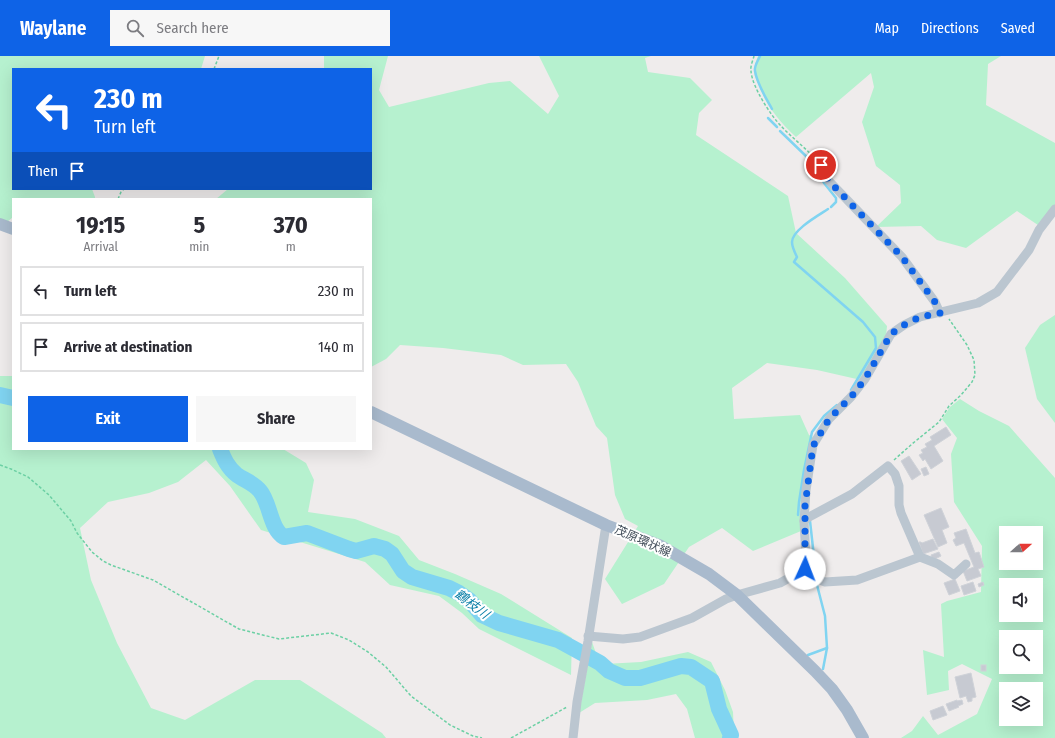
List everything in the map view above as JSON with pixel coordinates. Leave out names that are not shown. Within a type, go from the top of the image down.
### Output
[{"type":"main road","points":[[0,224],[12,229]]},
{"type":"main road","name":"茂原環状線","points":[[372,412],[606,524],[659,545],[709,574],[737,595],[816,671],[832,689],[847,710],[863,738]]},
{"type":"street","points":[[829,181],[902,257],[943,312]]},
{"type":"street","points":[[588,639],[623,639],[640,637],[692,618],[726,599],[780,583],[805,569],[806,558],[804,521],[806,490],[813,446],[829,419],[851,397],[865,379],[891,334],[920,317],[978,303],[997,292],[1029,250],[1039,230],[1055,210]]},
{"type":"street","points":[[804,521],[852,494],[888,466],[895,474],[899,486],[899,505],[901,514],[920,557]]},
{"type":"street","points":[[573,738],[577,702],[606,524]]},
{"type":"street","points":[[801,571],[825,582],[857,580],[920,557],[938,564],[954,575],[966,564]]},
{"type":"path","points":[[214,68],[218,56]]},
{"type":"path","points":[[754,56],[751,70],[757,89],[766,106],[782,128],[809,151],[821,165],[829,181]]},
{"type":"path","points":[[888,466],[939,422],[949,406],[961,396],[972,382],[975,375],[974,360],[967,345],[943,312]]},
{"type":"path","points":[[0,465],[28,477],[49,495],[71,521],[77,533],[92,552],[111,566],[153,580],[239,629],[278,639],[331,633],[349,640],[386,666],[411,696],[450,725],[473,736],[482,738]]},
{"type":"path","points":[[511,738],[577,702]]},
{"type":"green space","points":[[0,56],[205,56],[201,68],[12,68],[12,190],[92,190],[95,198],[12,198],[12,218],[0,228]]},
{"type":"green space","points":[[324,56],[388,56],[379,90],[389,107],[489,83],[510,81],[548,114],[559,96],[539,56],[651,56],[645,58],[648,72],[690,78],[712,100],[699,113],[696,135],[788,196],[796,233],[845,278],[887,326],[886,336],[861,380],[817,370],[767,363],[732,388],[734,419],[800,415],[809,435],[813,437],[800,506],[801,531],[753,551],[722,528],[689,547],[664,584],[622,604],[605,579],[638,526],[625,519],[615,495],[607,438],[596,426],[578,382],[566,364],[523,365],[501,355],[443,348],[400,345],[386,359],[372,366],[372,198],[217,198],[227,190],[372,190],[372,68],[324,68]]},
{"type":"green space","points":[[758,56],[1001,56],[988,64],[986,105],[1055,143],[1055,206],[1038,225],[1017,211],[966,248],[937,240],[921,226],[876,227],[901,203],[900,185],[876,166],[862,122],[874,87],[871,73],[796,137],[774,113],[761,91],[754,73]]},
{"type":"green space","points":[[1055,315],[1055,423],[1037,399],[1025,348],[1040,325]]},
{"type":"green space","points":[[0,376],[12,376],[12,450],[285,450],[306,463],[314,480],[308,512],[355,519],[399,536],[419,560],[501,594],[572,638],[571,675],[479,629],[462,613],[439,596],[390,585],[365,562],[261,530],[230,486],[206,460],[178,482],[149,493],[108,502],[80,528],[91,580],[117,643],[151,708],[185,720],[255,680],[300,680],[382,733],[386,738],[0,738]]},
{"type":"green space","points":[[960,399],[979,411],[1009,426],[1055,478],[1055,738],[901,738],[912,731],[923,716],[938,735],[977,714],[992,679],[962,664],[948,671],[949,690],[927,695],[923,650],[944,657],[941,604],[981,592],[982,546],[954,502],[951,454],[957,438],[942,419],[950,407]]},
{"type":"green space","points":[[592,642],[598,659],[604,664],[641,662],[688,652],[711,662],[725,690],[733,712],[734,733],[736,738],[695,738],[687,709],[676,694],[647,700],[595,703],[579,713]]},
{"type":"building","points":[[946,427],[951,435],[934,446],[943,461],[931,469],[925,459],[923,461],[919,455],[923,453],[921,450],[927,447],[925,444],[932,440],[930,437]]},
{"type":"building","points":[[909,456],[921,474],[912,480],[901,461]]},
{"type":"building","points":[[926,467],[929,474],[924,476],[921,469]]},
{"type":"building","points":[[941,508],[949,527],[942,530],[947,543],[938,547],[924,515]]},
{"type":"building","points":[[966,529],[975,553],[979,552],[984,567],[978,569],[981,576],[967,581],[963,571],[974,567],[964,543],[956,546],[953,540],[956,538],[954,533]]},
{"type":"building","points":[[933,539],[938,549],[923,554],[919,542],[922,543]]},
{"type":"building","points":[[939,552],[941,556],[933,560],[931,555]]},
{"type":"building","points":[[955,579],[960,591],[949,595],[944,583]]},
{"type":"building","points":[[973,582],[976,591],[964,595],[961,586]]},
{"type":"building","points":[[983,582],[984,585],[979,587],[978,584]]},
{"type":"building","points":[[981,665],[986,665],[986,671],[981,671]]},
{"type":"building","points":[[971,673],[976,697],[972,698],[972,701],[968,702],[966,696],[960,698],[955,677]]},
{"type":"building","points":[[957,700],[962,700],[963,704],[949,711],[946,704]]},
{"type":"building","points":[[943,706],[947,715],[933,720],[930,711]]},
{"type":"waterway","points":[[760,56],[755,67],[756,76],[772,109]]},
{"type":"waterway","points":[[768,118],[777,127]]},
{"type":"waterway","points":[[780,131],[808,158]]},
{"type":"waterway","points":[[813,163],[824,183],[836,198],[836,202],[831,207]]},
{"type":"waterway","points":[[828,209],[807,223],[793,237],[792,246],[797,257],[794,262],[863,322],[875,337],[876,348],[851,390]]},
{"type":"waterway","name":"鶴枝川","points":[[0,395],[12,398]]},
{"type":"waterway","points":[[798,515],[804,470],[812,432],[824,416],[837,405]]},
{"type":"waterway","name":"鶴枝川","points":[[220,450],[231,469],[260,491],[276,528],[284,537],[307,533],[356,551],[374,546],[385,549],[392,554],[403,571],[412,577],[449,588],[459,593],[469,600],[482,615],[499,623],[558,640],[600,663],[609,671],[625,678],[640,678],[681,666],[691,667],[712,681],[719,709],[731,735],[730,738]]},
{"type":"waterway","points":[[810,521],[816,575]]},
{"type":"waterway","points":[[817,585],[825,616],[827,648],[823,669]]},
{"type":"waterway","points":[[808,655],[827,648]]},
{"type":"route","points":[[805,569],[806,558],[804,521],[806,490],[813,446],[829,419],[851,397],[865,379],[891,334],[920,317],[940,313],[935,302],[902,257],[829,181],[821,165]]}]
